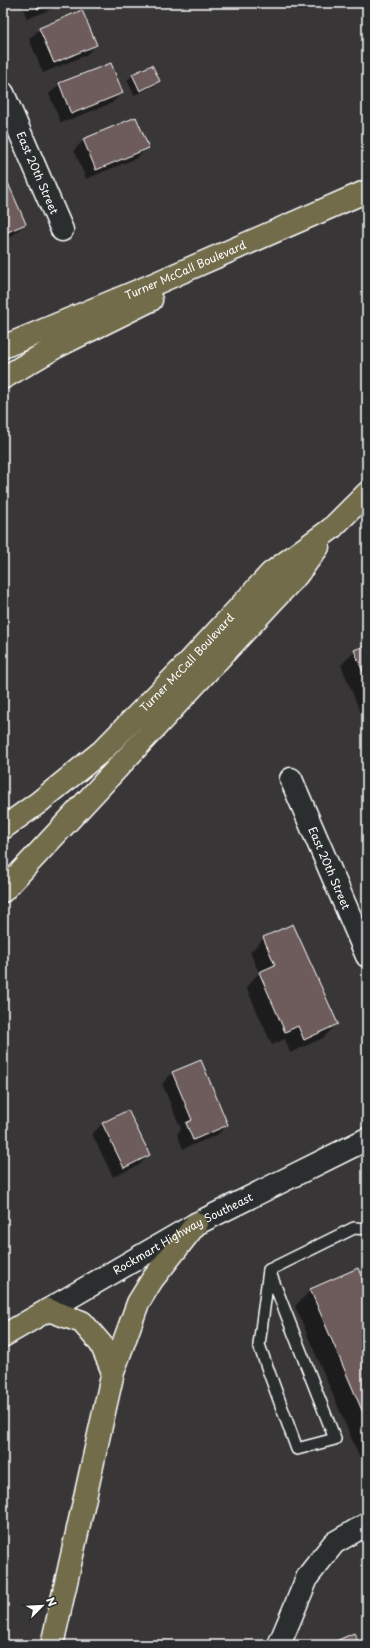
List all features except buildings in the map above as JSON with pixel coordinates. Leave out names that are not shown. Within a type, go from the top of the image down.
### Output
[{"type":"main road","name":"Turner McCall Boulevard","points":[[3,347],[266,236],[367,191]]},
{"type":"main road","points":[[3,378],[56,347],[146,302],[266,236]]},
{"type":"main road","name":"Turner McCall Boulevard","points":[[3,828],[38,803],[102,751],[188,663],[271,573],[331,529],[367,493]]},
{"type":"main road","points":[[3,891],[297,575],[331,529]]},
{"type":"main road","points":[[52,1645],[113,1372],[138,1303],[152,1280],[196,1224]]},
{"type":"main road","points":[[48,1310],[82,1322],[101,1344],[113,1372]]},
{"type":"main road","name":"Rockmart Highway Southeast","points":[[3,1336],[48,1310]]},
{"type":"street","name":"East 20th Street","points":[[4,100],[62,230]]},
{"type":"street","name":"East 20th Street","points":[[291,779],[367,956]]},
{"type":"street","name":"Rockmart Highway Southeast","points":[[48,1310],[196,1224],[367,1139]]},
{"type":"street","points":[[279,1645],[308,1576],[334,1543],[367,1524]]},
{"type":"lane","points":[[269,1270],[354,1228],[367,1229]]},
{"type":"lane","points":[[269,1270],[281,1299],[335,1439],[297,1449],[259,1345],[269,1270]]}]
